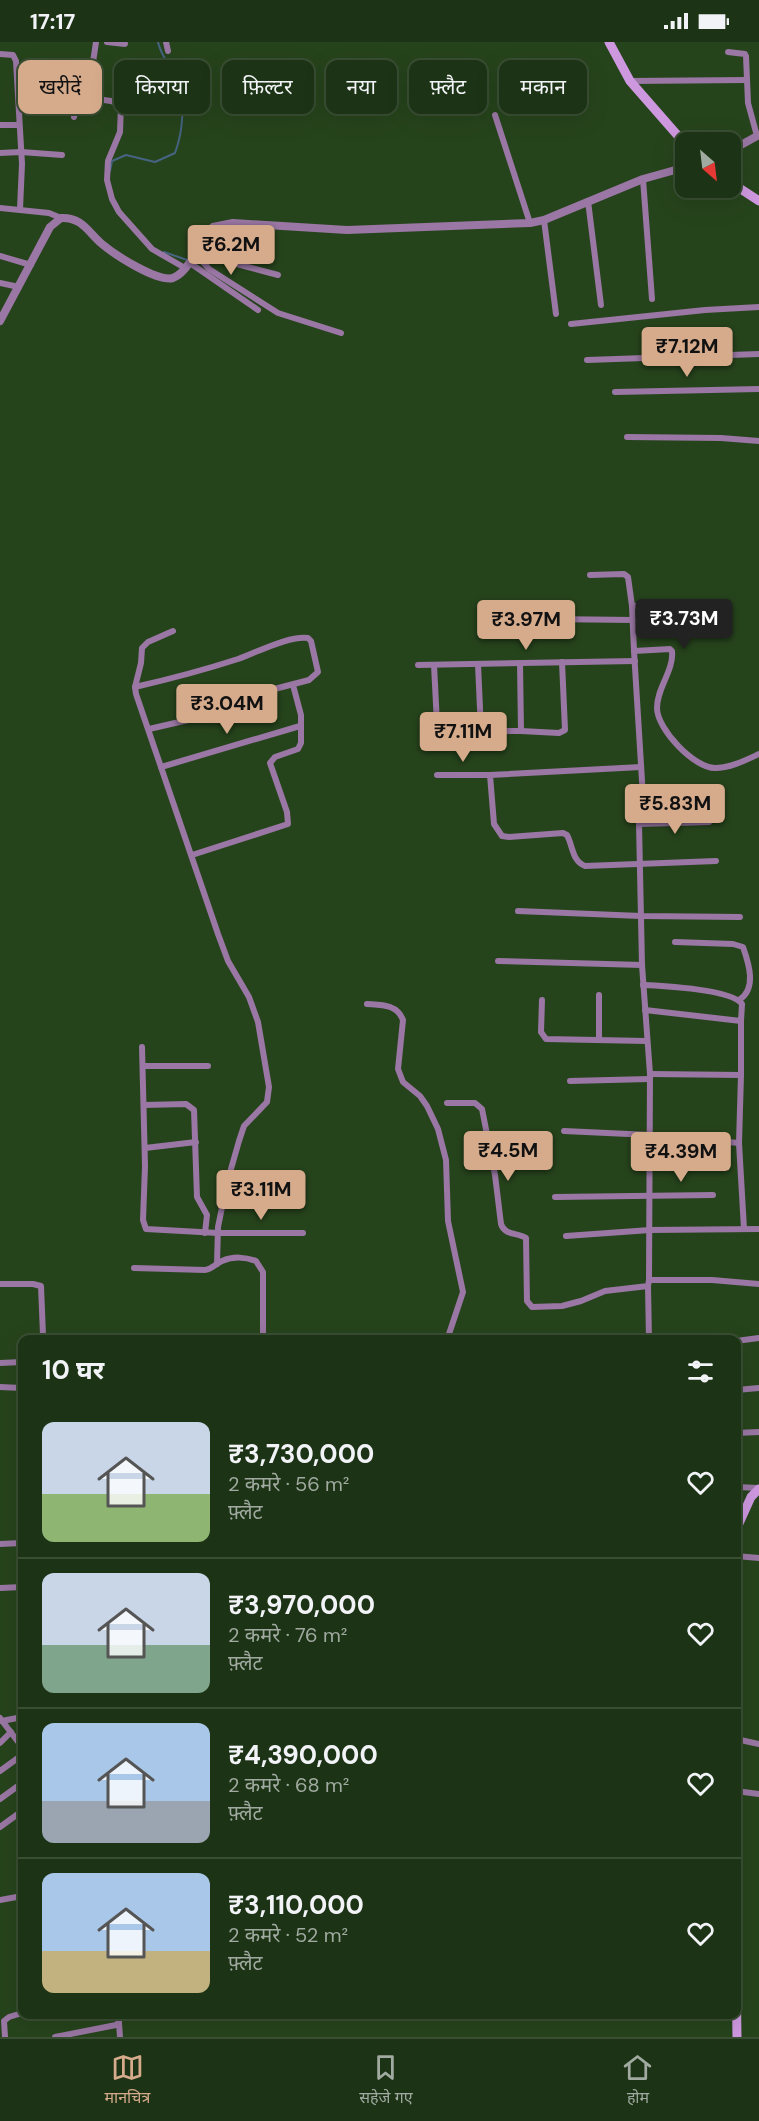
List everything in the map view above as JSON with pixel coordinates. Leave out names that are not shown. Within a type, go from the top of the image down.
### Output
[{"type":"main road","points":[[609,42],[630,81],[675,132]]},
{"type":"main road","points":[[741,189],[759,201]]},
{"type":"main road","points":[[741,1519],[751,1497],[759,1488]]},
{"type":"main road","points":[[737,2019],[737,2037]]},
{"type":"street","points":[[93,60],[96,42]]},
{"type":"street","points":[[107,42],[125,45]]},
{"type":"street","points":[[166,42],[168,51]]},
{"type":"street","points":[[728,52],[746,55],[748,102],[758,136],[741,145]]},
{"type":"street","points":[[0,54],[13,56],[16,59],[21,152],[21,209]]},
{"type":"street","points":[[630,81],[747,80]]},
{"type":"street","points":[[102,100],[121,105],[120,132],[108,160],[107,180],[112,199],[118,212],[152,249],[192,260],[278,275]]},
{"type":"street","points":[[495,115],[530,223]]},
{"type":"street","points":[[0,125],[19,125]]},
{"type":"street","points":[[0,153],[62,155]]},
{"type":"street","points":[[0,208],[49,213],[61,218],[73,219],[82,223],[106,247],[123,259],[156,276],[174,278],[192,260],[205,236],[213,227],[233,223],[347,230],[530,223],[543,220],[644,179],[675,170]]},
{"type":"street","points":[[644,179],[652,298]]},
{"type":"street","points":[[588,201],[601,305]]},
{"type":"street","points":[[1,318],[51,227],[61,218]]},
{"type":"street","points":[[543,220],[556,314]]},
{"type":"street","points":[[0,256],[31,265]]},
{"type":"street","points":[[192,260],[258,310]]},
{"type":"street","points":[[192,260],[202,261],[209,269],[284,315],[341,333]]},
{"type":"street","points":[[0,283],[19,287]]},
{"type":"street","points":[[571,324],[705,310],[759,307]]},
{"type":"street","points":[[587,360],[759,354]]},
{"type":"street","points":[[615,392],[759,389]]},
{"type":"street","points":[[627,437],[759,441]]},
{"type":"street","points":[[590,575],[624,574],[628,577],[632,606],[642,797],[639,824],[642,965],[650,1076],[649,1335]]},
{"type":"street","points":[[632,606],[674,605]]},
{"type":"street","points":[[548,620],[633,620]]},
{"type":"street","points":[[173,631],[148,642],[142,648],[135,687],[228,961],[249,998],[255,1014],[264,1049],[269,1087],[267,1101],[244,1126],[239,1141],[227,1183],[218,1233],[217,1264]]},
{"type":"street","points":[[135,687],[230,662],[287,640],[308,638],[311,641],[318,672],[309,680],[240,700],[221,703],[196,718],[149,729]]},
{"type":"street","points":[[634,651],[670,649],[672,651],[672,663],[660,692],[657,710],[668,734],[679,748],[698,762],[715,768],[734,764],[759,754]]},
{"type":"street","points":[[418,665],[635,661]]},
{"type":"street","points":[[434,664],[437,724],[441,732],[446,734],[481,731],[559,733],[565,730],[562,662]]},
{"type":"street","points":[[520,663],[521,731]]},
{"type":"street","points":[[478,664],[481,731]]},
{"type":"street","points":[[192,855],[288,824],[287,812],[270,763],[275,757],[300,748],[301,716],[293,685]]},
{"type":"street","points":[[161,767],[300,726]]},
{"type":"street","points":[[437,776],[641,767]]},
{"type":"street","points":[[490,775],[494,824],[502,836],[563,833],[569,838],[575,858],[585,866],[716,861]]},
{"type":"street","points":[[639,824],[709,822]]},
{"type":"street","points":[[518,911],[740,917]]},
{"type":"street","points":[[675,942],[734,944],[743,947],[750,974],[750,987],[746,996],[739,1000]]},
{"type":"street","points":[[498,962],[642,965]]},
{"type":"street","points":[[643,985],[698,989],[739,1000],[742,1004],[739,1143],[744,1229]]},
{"type":"street","points":[[599,1040],[600,995]]},
{"type":"street","points":[[542,1000],[541,1032],[544,1038],[646,1041]]},
{"type":"street","points":[[367,1004],[391,1007],[400,1013],[403,1020],[398,1069],[400,1076],[427,1106],[438,1129],[446,1160],[448,1221],[463,1292],[449,1335]]},
{"type":"street","points":[[645,1010],[741,1021]]},
{"type":"street","points":[[142,1047],[145,1148],[143,1221],[146,1228],[206,1233],[303,1233]]},
{"type":"street","points":[[143,1066],[208,1066]]},
{"type":"street","points":[[570,1081],[650,1076],[741,1075]]},
{"type":"street","points":[[447,1103],[475,1103],[482,1109],[495,1175],[501,1224],[506,1232],[526,1238],[527,1301],[529,1305],[537,1308],[562,1306],[605,1291],[648,1283],[712,1280],[759,1284]]},
{"type":"street","points":[[144,1105],[186,1104],[192,1107],[196,1124],[197,1197],[207,1215],[206,1233]]},
{"type":"street","points":[[564,1131],[650,1135],[739,1143]]},
{"type":"street","points":[[145,1148],[196,1143]]},
{"type":"street","points":[[555,1197],[713,1195]]},
{"type":"street","points":[[566,1236],[650,1230],[759,1228]]},
{"type":"street","points":[[134,1268],[205,1270],[237,1257],[256,1261],[262,1268],[263,1335]]},
{"type":"street","points":[[0,1284],[41,1286],[43,1335]]},
{"type":"street","points":[[741,1340],[759,1338]]},
{"type":"street","points":[[0,1363],[18,1362]]},
{"type":"street","points":[[0,1387],[18,1388]]},
{"type":"street","points":[[741,1390],[759,1388]]},
{"type":"street","points":[[741,1433],[759,1432]]},
{"type":"street","points":[[741,1487],[759,1488]]},
{"type":"street","points":[[0,1544],[18,1543]]},
{"type":"street","points":[[741,1556],[759,1558]]},
{"type":"street","points":[[0,1588],[18,1587]]},
{"type":"street","points":[[1,1719],[18,1717]]},
{"type":"street","points":[[1,1719],[18,1742]]},
{"type":"street","points":[[0,1743],[11,1732]]},
{"type":"street","points":[[741,1740],[759,1744]]},
{"type":"street","points":[[0,1771],[18,1758]]},
{"type":"street","points":[[0,1799],[18,1787]]},
{"type":"street","points":[[741,1792],[759,1794]]},
{"type":"street","points":[[0,1827],[18,1814]]},
{"type":"street","points":[[0,1900],[18,1897]]},
{"type":"street","points":[[5,2037],[4,2021],[18,2014]]},
{"type":"street","points":[[118,2019],[120,2037]]},
{"type":"street","points":[[55,2037],[118,2023]]},
{"type":"waterway","points":[[110,171],[112,161],[126,155],[155,162],[175,153],[181,126],[181,98],[176,80],[158,42]]},
{"type":"waterway","points":[[164,252],[190,261]]}]
